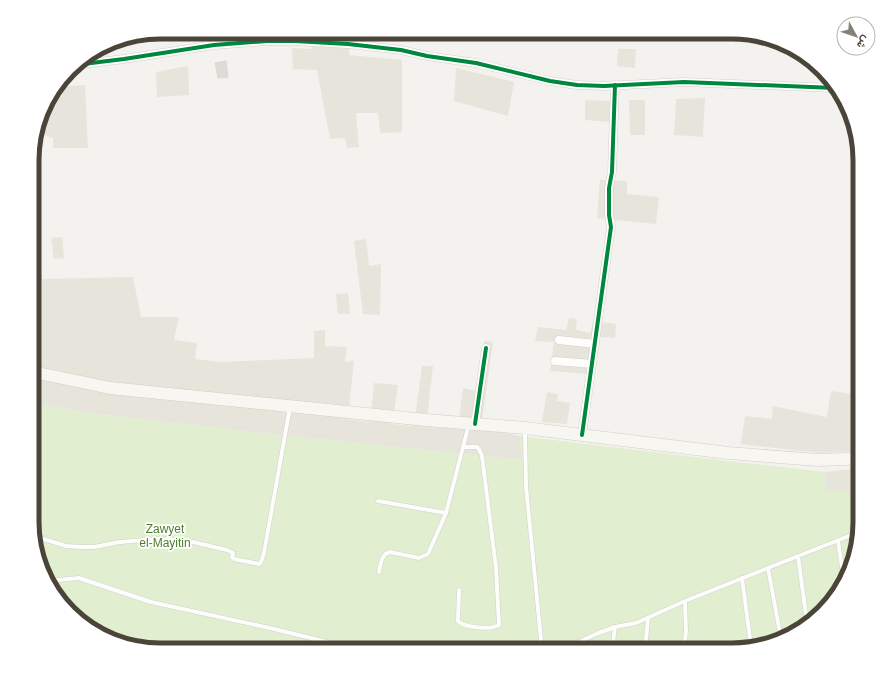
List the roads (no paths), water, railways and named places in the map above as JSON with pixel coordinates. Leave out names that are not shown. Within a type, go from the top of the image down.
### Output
[{"type":"main road","points":[[39,373],[110,388],[290,407],[525,428],[728,453],[818,460],[853,458]]},
{"type":"street","points":[[87,64],[214,45],[267,41],[321,42],[374,46],[476,63],[563,84],[615,86],[684,82],[829,88]]},
{"type":"street","points":[[582,435],[611,227],[609,215],[609,188],[612,172],[615,86]]},
{"type":"street","points":[[559,340],[595,344]]},
{"type":"street","points":[[472,424],[486,348]]},
{"type":"street","points":[[555,361],[592,364]]},
{"type":"lane","points":[[40,538],[66,546],[81,547],[94,547],[120,542],[156,539],[184,540],[228,550],[232,553],[232,557],[234,559],[259,564],[264,553],[290,407]]},
{"type":"lane","points":[[379,572],[383,556],[386,553],[390,552],[419,558],[428,554],[446,513],[463,447],[472,424]]},
{"type":"lane","points":[[525,428],[526,486],[541,643]]},
{"type":"lane","points":[[459,590],[458,621],[460,623],[492,628],[500,625],[496,568],[482,456],[477,447],[463,447]]},
{"type":"lane","points":[[378,501],[446,513]]},
{"type":"lane","points":[[579,642],[615,627],[636,623],[685,601],[852,535]]},
{"type":"lane","points":[[838,541],[843,572]]},
{"type":"lane","points":[[798,556],[807,617]]},
{"type":"lane","points":[[768,568],[780,633]]},
{"type":"lane","points":[[54,580],[79,578],[129,596],[151,602],[268,627],[331,643]]},
{"type":"lane","points":[[742,578],[750,642]]},
{"type":"lane","points":[[685,601],[685,643]]},
{"type":"lane","points":[[646,643],[648,618]]},
{"type":"lane","points":[[613,643],[615,627]]},
{"type":"park label","name":"Zawyet el-Mayitin","points":[[165,536]]}]
